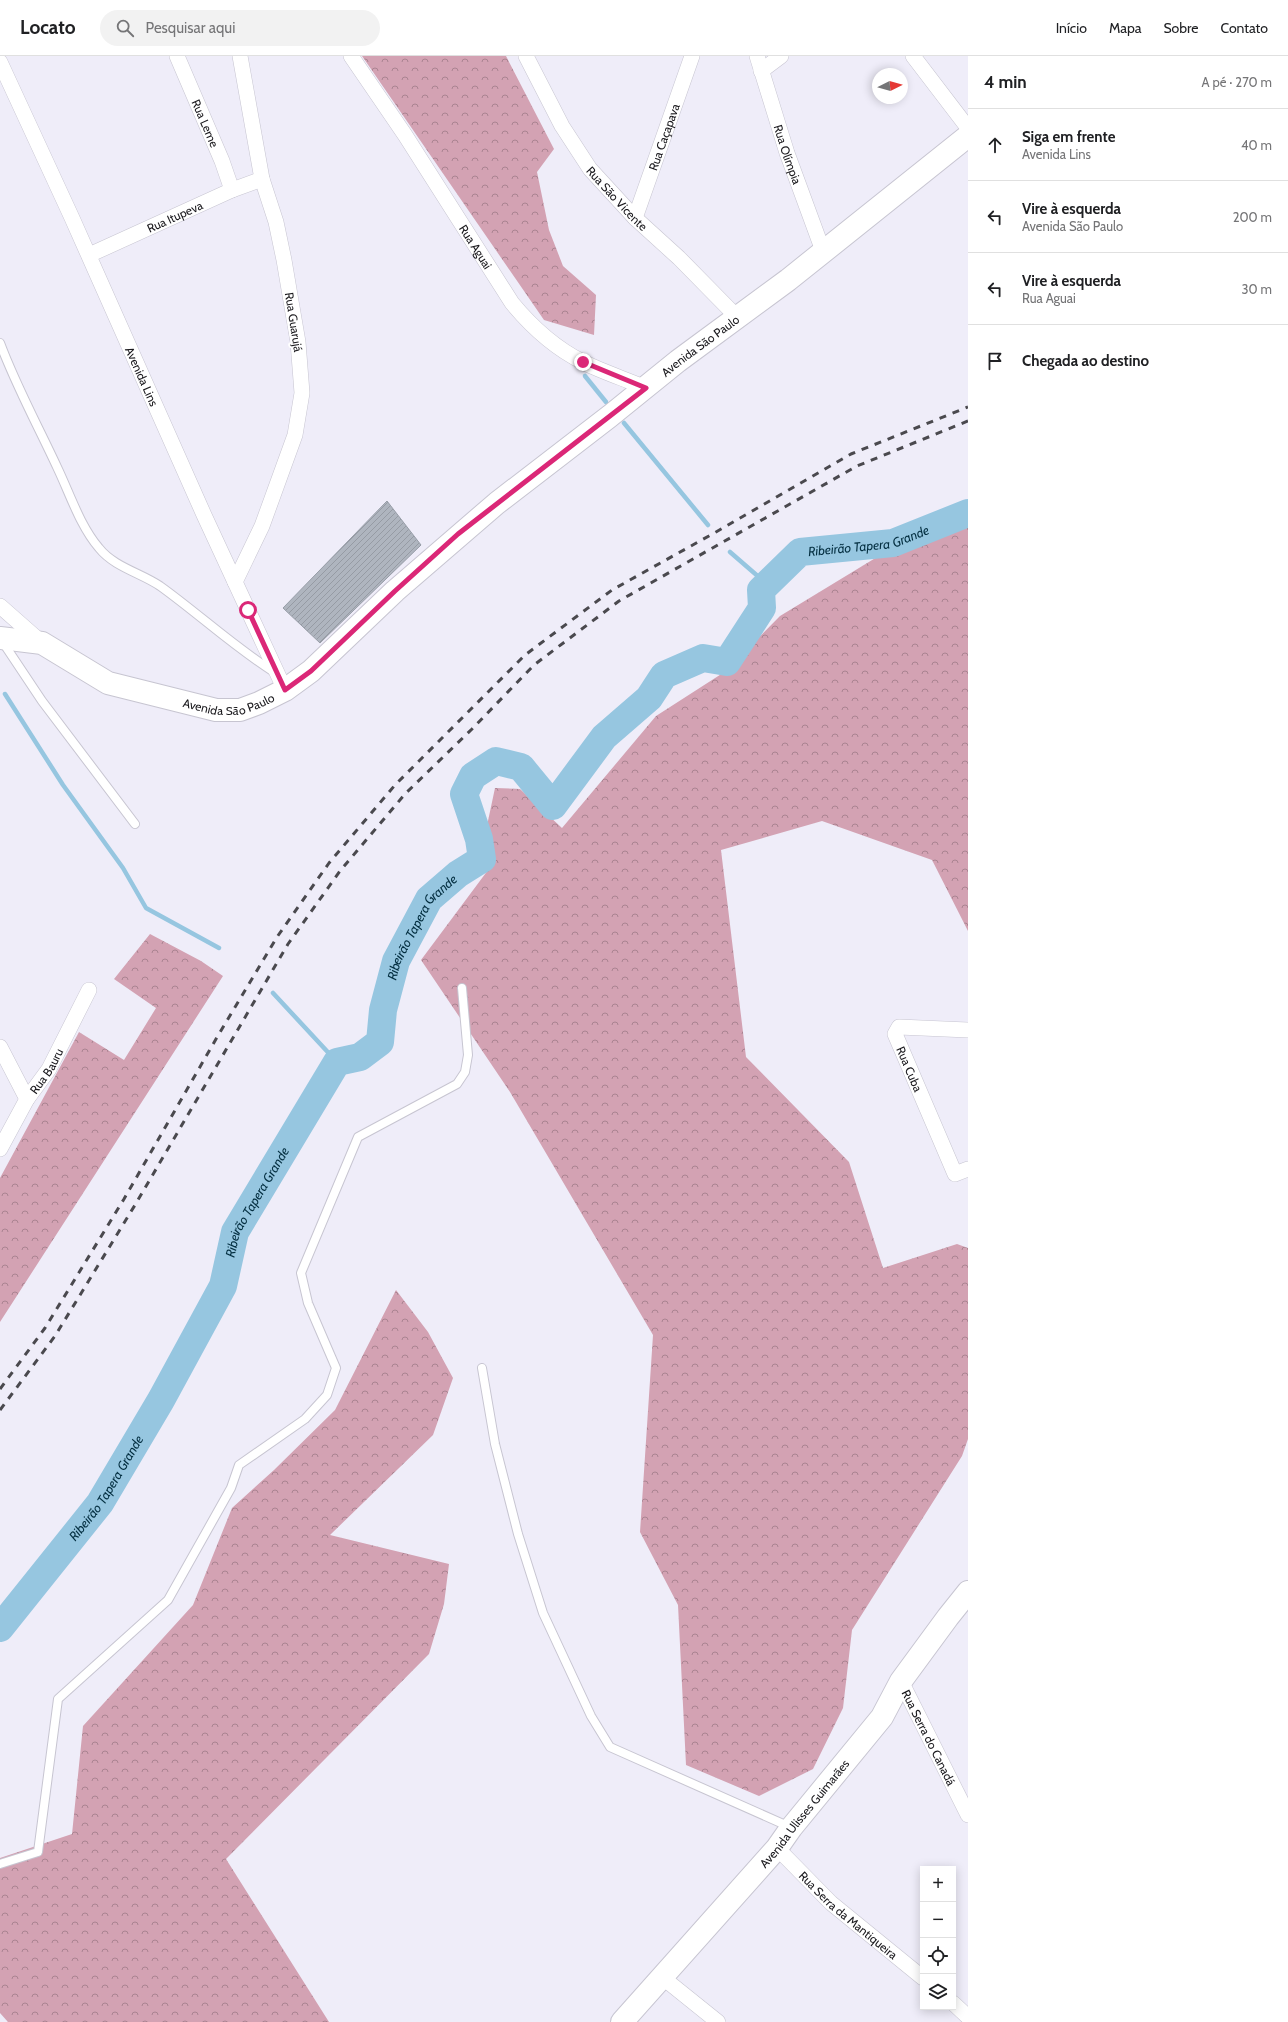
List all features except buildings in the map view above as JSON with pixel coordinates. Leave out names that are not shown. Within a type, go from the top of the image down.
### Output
[{"type":"main road","name":"Avenida São Paulo","points":[[0,639],[42,643],[108,683],[216,710],[240,710],[259,703],[281,682],[311,671],[395,591],[458,534],[646,388],[678,361],[738,318],[968,136]]},
{"type":"main road","name":"Avenida Ulisses Guimarães","points":[[622,2022],[777,1848],[791,1828],[882,1717],[901,1681],[948,1616],[968,1592]]},
{"type":"street","name":"Rua Leme","points":[[177,56],[222,161],[232,190]]},
{"type":"street","name":"Rua Guarujá","points":[[235,582],[262,526],[295,435],[302,394],[298,342],[284,260],[276,222],[262,179],[240,56]]},
{"type":"street","name":"Rua Aguai","points":[[350,56],[405,135],[512,303],[525,319],[562,349],[583,362],[646,388]]},
{"type":"street","name":"Rua São Vicente","points":[[526,56],[562,126],[590,169],[634,218],[679,258],[738,318]]},
{"type":"street","name":"Rua Caçapava","points":[[634,218],[692,56]]},
{"type":"street","name":"Rua Olímpia","points":[[757,56],[787,153],[823,251]]},
{"type":"street","points":[[762,71],[781,56]]},
{"type":"street","points":[[913,56],[968,128]]},
{"type":"street","name":"Avenida Lins","points":[[0,62],[89,255],[281,682]]},
{"type":"street","name":"Rua Itupeva","points":[[89,255],[232,190],[262,179]]},
{"type":"street","points":[[0,606],[42,643]]},
{"type":"street","name":"Rua Bauru","points":[[0,1149],[27,1099],[49,1069],[89,990]]},
{"type":"street","name":"Rua Cuba","points":[[962,1172],[895,1034],[899,1027],[968,1030]]},
{"type":"street","points":[[0,1047],[27,1099]]},
{"type":"street","name":"Rua Serra do Canadá","points":[[901,1681],[968,1815]]},
{"type":"street","name":"Rua Serra da Mantiqueira","points":[[777,1848],[831,1903],[920,1976]]},
{"type":"street","points":[[662,1976],[718,2022]]},
{"type":"street","points":[[956,2006],[968,2017]]},
{"type":"lane","points":[[0,343],[21,391],[93,541],[110,558],[147,577],[164,589],[281,682]]},
{"type":"lane","points":[[0,639],[42,701],[135,824]]},
{"type":"lane","points":[[0,1864],[38,1852],[58,1699],[168,1600],[231,1488],[239,1465],[305,1419],[327,1395],[336,1368],[308,1303],[301,1273],[358,1137],[457,1084],[465,1072],[468,1055],[462,988]]},
{"type":"lane","points":[[482,1368],[495,1444],[518,1534],[543,1613],[591,1716],[610,1748],[791,1828]]},
{"type":"green space","points":[[362,56],[506,56],[554,149],[537,172],[549,230],[563,266],[596,295],[594,335],[544,320]]},
{"type":"green space","points":[[968,525],[968,931],[932,860],[822,821],[721,850],[746,1057],[849,1162],[883,1268],[957,1244],[968,1248],[968,1439],[962,1456],[852,1630],[843,1708],[813,1769],[759,1796],[686,1765],[678,1605],[640,1532],[653,1335],[510,1092],[421,960],[494,862],[485,835],[495,788],[520,789],[562,828],[656,716],[726,671],[780,616],[882,554]]},
{"type":"green space","points":[[150,934],[201,961],[223,976],[0,1322],[0,1178],[79,1032],[124,1060],[156,1008],[114,979]]},
{"type":"green space","points":[[396,1290],[428,1332],[453,1378],[433,1435],[330,1535],[449,1564],[444,1604],[429,1654],[226,1859],[329,2022],[8,2022],[0,2013],[0,1858],[72,1834],[83,1726],[193,1605],[232,1508],[274,1470],[335,1410]]},
{"type":"waterway","points":[[585,376],[606,402]]},
{"type":"waterway","points":[[624,423],[708,525]]},
{"type":"waterway","name":"Ribeirão Tapera Grande","points":[[0,1628],[100,1503],[161,1400],[223,1286],[235,1232],[337,1062],[360,1057],[380,1042],[383,1010],[396,961],[429,899],[458,874],[482,859],[479,839],[464,794],[473,776],[496,761],[521,767],[553,806],[604,737],[649,698],[664,675],[703,658],[727,662],[762,608],[761,590],[800,552],[893,543],[968,513]]},
{"type":"waterway","points":[[730,552],[767,584]]},
{"type":"waterway","points":[[5,694],[63,785],[123,868],[146,908],[219,948]]},
{"type":"waterway","points":[[273,993],[337,1062]]},
{"type":"railway","points":[[0,1389],[45,1328],[124,1199],[216,1039],[277,937],[329,863],[395,785],[525,655],[612,590],[851,454],[968,407]]},
{"type":"railway","points":[[0,1410],[55,1336],[135,1205],[288,944],[340,871],[405,794],[472,729],[534,665],[619,601],[857,466],[968,421]]},
{"type":"route","points":[[248,610],[285,690],[311,671],[395,591],[458,534],[646,388],[583,362]]}]
